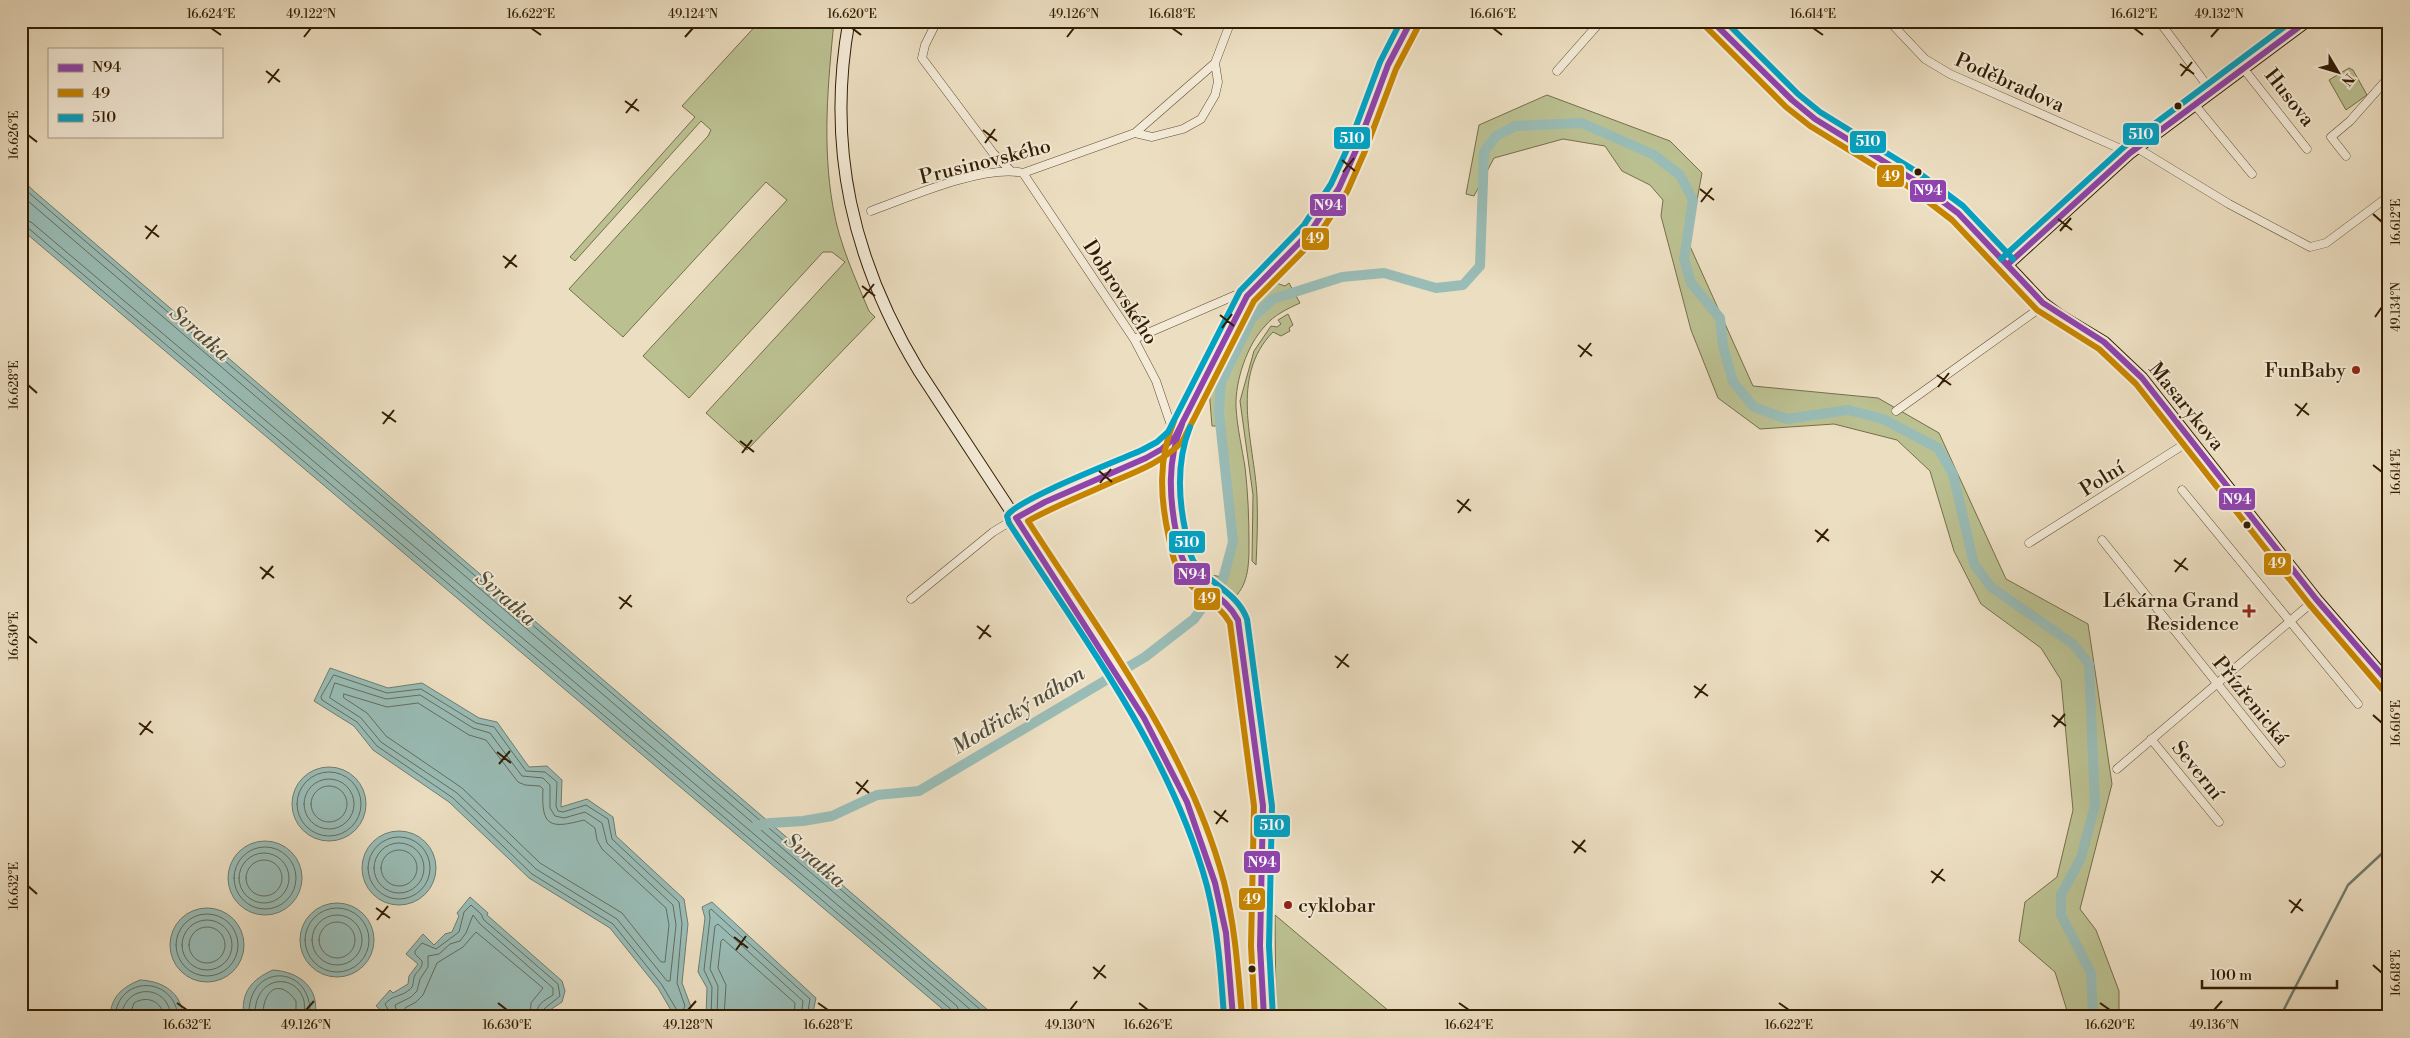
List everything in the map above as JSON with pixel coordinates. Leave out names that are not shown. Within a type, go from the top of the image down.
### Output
[{"type":"street","points":[[849,21],[841,81],[841,139],[849,196],[863,254],[895,331],[1128,691],[1171,767],[1202,841],[1215,884],[1226,933],[1233,1017]]},
{"type":"street","points":[[937,21],[925,45],[922,58],[993,153],[1010,170]]},
{"type":"street","name":"Prusinovského","points":[[871,211],[956,182],[1010,170],[1023,173],[1135,133],[1215,63],[1231,21]]},
{"type":"street","points":[[911,598],[993,532],[1045,502],[1146,458],[1162,449],[1175,436],[1247,296],[1310,231],[1334,196],[1358,148],[1388,65],[1411,21]]},
{"type":"street","points":[[1557,71],[1600,21]]},
{"type":"street","name":"Masarykova","points":[[1712,21],[1792,100],[1816,119],[1914,180],[1958,213],[2043,303],[2104,342],[2142,378],[2316,600],[2389,683]]},
{"type":"street","name":"Poděbradova","points":[[1890,21],[1925,59],[1950,74],[2133,150],[2310,247],[2326,242],[2389,196]]},
{"type":"street","points":[[2158,21],[2212,92]]},
{"type":"street","name":"Husova","points":[[2006,265],[2133,150],[2307,21]]},
{"type":"street","points":[[2384,21],[2389,28]]},
{"type":"street","name":"Prusinovského","points":[[1135,133],[1152,137],[1183,129],[1201,119],[1215,95],[1218,82],[1215,63]]},
{"type":"street","name":"Husova","points":[[2243,68],[2307,149]]},
{"type":"street","points":[[2346,156],[2331,137],[2350,121],[2389,77]]},
{"type":"street","points":[[2195,105],[2252,174]]},
{"type":"street","name":"Dobrovského","points":[[1023,173],[1134,339],[1156,381],[1175,436]]},
{"type":"street","points":[[1134,339],[1236,295],[1247,296]]},
{"type":"street","points":[[1896,411],[2033,313],[2043,303]]},
{"type":"street","points":[[1175,436],[1170,479],[1174,524],[1183,563],[1200,583],[1223,597],[1233,607],[1238,620],[1263,806],[1260,954],[1264,1017]]},
{"type":"street","name":"Polní","points":[[2030,543],[2191,440]]},
{"type":"street","points":[[2182,490],[2358,704]]},
{"type":"street","name":"Přízřenická","points":[[2102,540],[2281,763]]},
{"type":"street","name":"Severní","points":[[2117,769],[2316,600]]},
{"type":"street","name":"Severní","points":[[2152,739],[2219,822]]},
{"type":"green space","points":[[760,21],[834,21],[827,114],[828,160],[833,207],[843,247],[869,311],[875,317],[747,450],[706,413],[845,262],[832,252],[823,252],[689,398],[643,356],[787,200],[766,182],[623,337],[569,289],[708,136],[711,130],[701,121],[575,261],[570,257],[695,117],[682,106]]},
{"type":"green space","points":[[2349,68],[2353,70],[2367,95],[2346,110],[2329,80]]},
{"type":"green space","points":[[1547,95],[1670,141],[1702,173],[1689,244],[1753,386],[1878,398],[1939,433],[2006,579],[2088,624],[2112,784],[2080,909],[2096,930],[2119,991],[2119,1017],[2069,1017],[2055,972],[2019,941],[2025,902],[2057,877],[2073,810],[2061,680],[2041,648],[1981,604],[1954,551],[1930,471],[1897,440],[1834,424],[1760,429],[1718,398],[1691,330],[1661,216],[1663,200],[1650,185],[1622,171],[1605,146],[1563,139],[1494,158],[1474,196],[1466,194],[1479,125]]},
{"type":"green space","points":[[1270,281],[1285,286],[1289,283],[1300,303],[1277,315],[1265,326],[1253,343],[1240,375],[1236,407],[1247,486],[1249,557],[1246,579],[1240,591],[1235,597],[1229,597],[1202,581],[1200,573],[1222,577],[1231,542],[1218,426],[1212,426],[1209,389],[1212,374],[1243,312]]},
{"type":"green space","points":[[1288,314],[1293,325],[1289,328],[1290,331],[1281,336],[1273,332],[1260,350],[1252,369],[1248,389],[1247,410],[1257,496],[1256,565],[1252,561],[1253,495],[1240,401],[1254,351],[1271,326],[1277,327],[1281,324],[1278,320]]},
{"type":"green space","points":[[1275,915],[1396,1017],[1276,1017]]},
{"type":"water","name":"Svratka","points":[[21,179],[996,1017],[952,1017],[21,229]]},
{"type":"water","points":[[330,668],[388,688],[422,683],[479,718],[497,722],[529,767],[547,766],[562,780],[561,807],[587,799],[613,817],[616,836],[684,899],[688,924],[682,983],[691,1007],[685,1017],[675,1017],[658,988],[610,928],[529,878],[449,802],[373,750],[354,726],[314,701]]},
{"type":"water","points":[[329,767],[343,770],[355,778],[363,790],[366,804],[363,818],[355,830],[343,838],[329,841],[315,838],[303,830],[295,818],[292,804],[295,790],[303,778],[315,770]]},
{"type":"water","points":[[399,831],[413,834],[425,842],[433,854],[436,868],[433,882],[425,894],[413,902],[399,905],[385,902],[373,894],[365,882],[362,868],[365,854],[373,842],[385,834]]},
{"type":"water","points":[[265,841],[279,844],[291,852],[299,864],[302,878],[299,892],[291,904],[279,912],[265,915],[251,912],[239,904],[231,892],[228,878],[231,864],[239,852],[251,844]]},
{"type":"water","points":[[470,897],[488,913],[487,915],[562,981],[565,991],[562,1002],[547,1012],[550,1015],[549,1017],[389,1017],[376,1006],[390,990],[393,993],[408,984],[409,976],[418,964],[406,954],[423,934],[434,945],[445,934],[452,932],[459,916],[457,913]]},
{"type":"water","points":[[712,902],[816,998],[812,1017],[706,1017],[707,988],[698,972],[705,918],[702,907]]},
{"type":"water","points":[[337,903],[351,906],[363,914],[371,926],[374,940],[371,954],[363,966],[351,974],[337,977],[323,974],[311,966],[303,954],[300,940],[303,926],[311,914],[323,906]]},
{"type":"water","points":[[207,908],[221,911],[233,919],[241,931],[244,945],[241,959],[233,971],[221,979],[207,982],[193,979],[181,971],[173,959],[170,945],[173,931],[181,919],[193,911]]},
{"type":"water","points":[[273,970],[292,974],[306,983],[314,998],[316,1007],[315,1017],[244,1017],[244,1001],[249,988],[259,978]]},
{"type":"water","points":[[140,980],[163,986],[175,995],[182,1008],[183,1017],[110,1017],[113,1003],[119,993]]},
{"type":"waterway","name":"Modřický náhon","points":[[756,826],[832,816],[877,795],[919,791],[1145,657],[1194,619],[1223,579],[1233,542],[1219,412],[1221,382],[1252,318],[1273,299],[1342,277],[1384,273],[1436,288],[1463,285],[1480,266],[1484,152],[1496,136],[1515,126],[1582,123],[1654,155],[1680,175],[1693,200],[1684,259],[1691,283],[1720,318],[1723,346],[1733,382],[1754,407],[1787,419],[1848,410],[1883,419],[1938,448],[1953,474],[1974,564],[1991,587],[2073,644],[2089,664],[2095,805],[2081,858],[2061,895],[2061,915],[2091,973],[2093,1017]]},
{"type":"waterway","points":[[2280,1017],[2348,885],[2389,847]]},
{"type":"transit line","name":"510","points":[[1224,1017],[1222,984],[1211,902],[1191,837],[1171,789],[1122,697],[1009,523],[1007,516],[1028,500],[1142,450],[1157,442],[1168,432],[1240,291],[1304,225],[1331,184],[1349,145],[1380,62],[1401,21]]},
{"type":"transit line","name":"N94","points":[[1233,1017],[1226,933],[1215,883],[1187,802],[1144,718],[1016,518],[1045,502],[1146,458],[1162,449],[1175,437],[1247,296],[1311,231],[1339,188],[1357,148],[1388,65],[1411,21]]},
{"type":"transit line","name":"N94","points":[[1712,21],[1792,100],[1815,119],[1914,180],[1958,213],[2043,303],[2104,342],[2142,378],[2316,599],[2389,683]]},
{"type":"transit line","name":"510","points":[[1725,21],[1798,94],[1820,112],[1919,173],[1963,206],[2013,259]]},
{"type":"transit line","name":"510","points":[[2001,259],[2125,146],[2292,21]]},
{"type":"transit line","name":"N94","points":[[2007,265],[2130,153],[2307,21]]},
{"type":"transit line","name":"49","points":[[1242,1016],[1228,899],[1209,833],[1189,786],[1166,739],[1140,694],[1028,521],[1059,505],[1149,465],[1166,455],[1182,442],[1254,301],[1318,236],[1347,192],[1365,151],[1396,69],[1419,25]]},
{"type":"transit line","name":"49","points":[[1706,27],[1786,107],[1810,126],[1909,187],[1952,220],[2037,310],[2099,349],[2136,384],[2309,604],[2382,689]]},
{"type":"transit line","name":"49","points":[[1174,421],[1165,450],[1162,479],[1166,523],[1174,559],[1183,577],[1220,609],[1230,623],[1254,806],[1251,946],[1255,1017]]},
{"type":"transit line","name":"N94","points":[[1182,424],[1174,451],[1171,479],[1172,508],[1181,555],[1196,579],[1221,599],[1238,620],[1263,806],[1260,946],[1264,1017]]},
{"type":"transit line","name":"510","points":[[1190,427],[1185,440],[1180,467],[1181,507],[1189,551],[1197,566],[1231,596],[1243,610],[1247,619],[1272,806],[1269,946],[1273,1017]]},
{"type":"place","name":"FunBaby","points":[[2356,370]]},
{"type":"place","name":"Lékárna Grand Residence","points":[[2249,611]]},
{"type":"place","name":"cyklobar","points":[[1288,905]]}]
